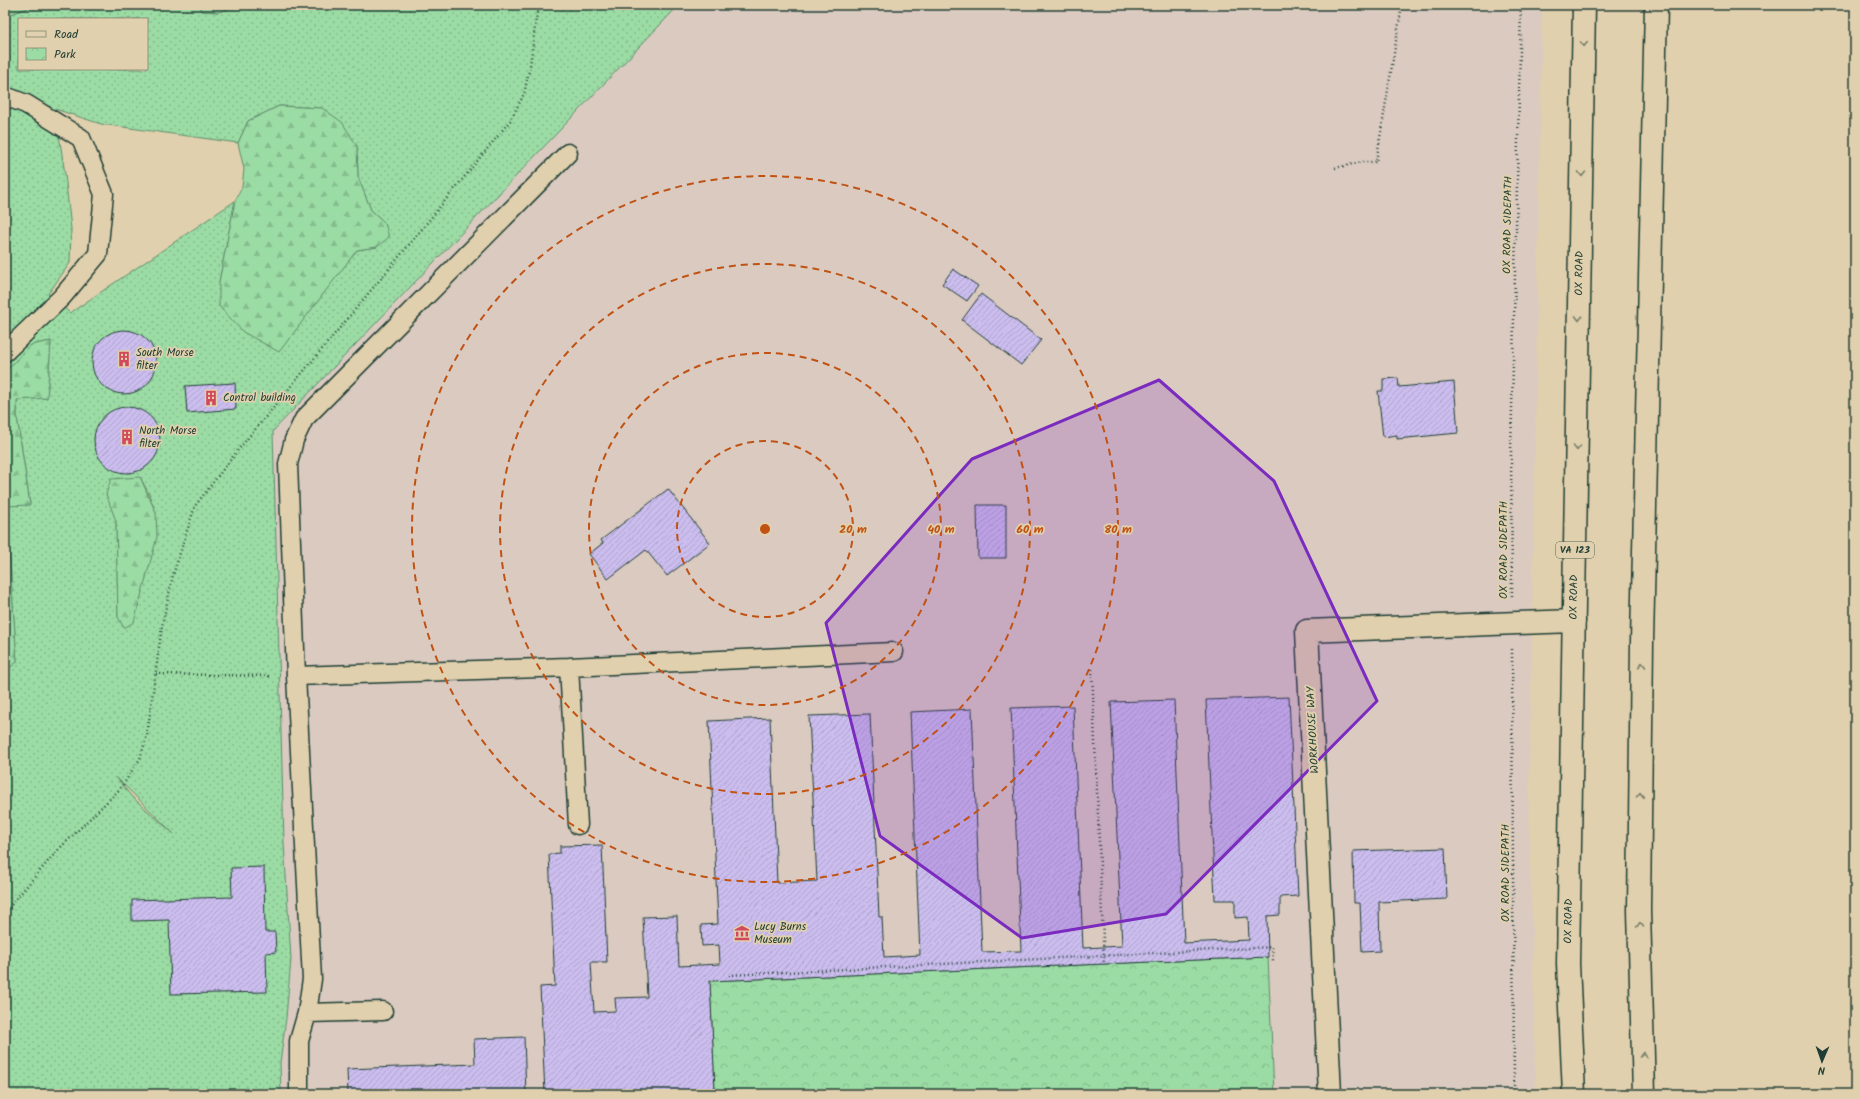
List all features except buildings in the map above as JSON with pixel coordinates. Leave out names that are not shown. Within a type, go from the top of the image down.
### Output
[{"type":"main road","name":"OX ROAD","points":[[1574,1094],[1568,964],[1584,5]]},
{"type":"main road","points":[[1644,1094],[1639,911],[1642,658],[1656,5]]},
{"type":"main road","name":"WORKHOUSE WAY","points":[[1330,1094],[1307,631],[1512,622],[1574,621]]},
{"type":"lane","points":[[5,96],[26,104],[81,138],[104,194],[98,254],[62,297],[5,352]]},
{"type":"lane","points":[[299,1094],[299,1041],[307,1013],[312,979],[296,676],[288,464],[294,440],[304,419],[568,153]]},
{"type":"lane","points":[[296,676],[569,667],[894,652]]},
{"type":"lane","points":[[569,667],[578,825]]},
{"type":"lane","points":[[307,1013],[383,1011]]},
{"type":"path","points":[[537,12],[544,5]]},
{"type":"path","points":[[1335,168],[1362,162],[1376,162],[1402,5]]},
{"type":"path","name":"OX ROAD SIDEPATH","points":[[1514,1094],[1511,453],[1520,5]]},
{"type":"path","points":[[1092,669],[1104,964]]},
{"type":"path","points":[[156,674],[296,676]]},
{"type":"path","points":[[729,975],[1272,947],[1272,961]]},
{"type":"highlighted area","points":[[1159,380],[1274,481],[1377,701],[1166,914],[1022,938],[880,836],[826,623],[972,459]]},
{"type":"shaded area","points":[[679,5],[1542,5],[1529,806],[1536,1094],[281,1094],[280,1063],[286,1018],[291,959],[284,843],[273,431]]},
{"type":"green space","points":[[5,5],[36,5],[5,16]]},
{"type":"green space","points":[[36,5],[200,5],[202,11],[218,12],[242,5],[679,5],[273,431],[284,843],[291,959],[286,1018],[280,1063],[281,1094],[5,1094],[5,671],[17,662],[6,506],[30,504],[17,417],[17,400],[47,398],[51,341],[31,345],[5,372],[5,16]],"holes":[[[279,106],[322,108],[357,146],[358,177],[371,210],[385,223],[377,247],[357,250],[339,272],[219,282],[235,201],[70,313],[48,294],[70,263],[71,229],[65,174],[55,109],[101,124],[238,143],[248,121]],[[140,477],[148,492],[156,513],[118,617],[116,521]],[[116,777],[174,834],[131,796]]]},
{"type":"green space","points":[[200,5],[242,5],[218,12],[201,11]]},
{"type":"green space","points":[[279,106],[322,108],[342,122],[357,146],[358,177],[371,210],[385,223],[389,237],[377,247],[357,250],[279,352],[243,332],[219,306],[219,282],[235,201],[242,187],[244,169],[238,143],[248,121]]},
{"type":"green space","points":[[51,341],[47,398],[17,400],[17,417],[30,505],[6,506],[17,662],[5,671],[5,372],[31,345]]},
{"type":"green space","points":[[140,477],[156,513],[157,537],[134,622],[124,628],[118,617],[116,521],[106,494],[111,479]]},
{"type":"green space","points":[[1268,957],[1274,1094],[715,1094],[710,981]]},
{"type":"place","name":"South Morse filter","points":[[124,359]]},
{"type":"place","name":"Control building","points":[[211,398]]},
{"type":"place","name":"North Morse filter","points":[[127,437]]},
{"type":"place","name":"Lucy Burns Museum","points":[[742,933]]}]
